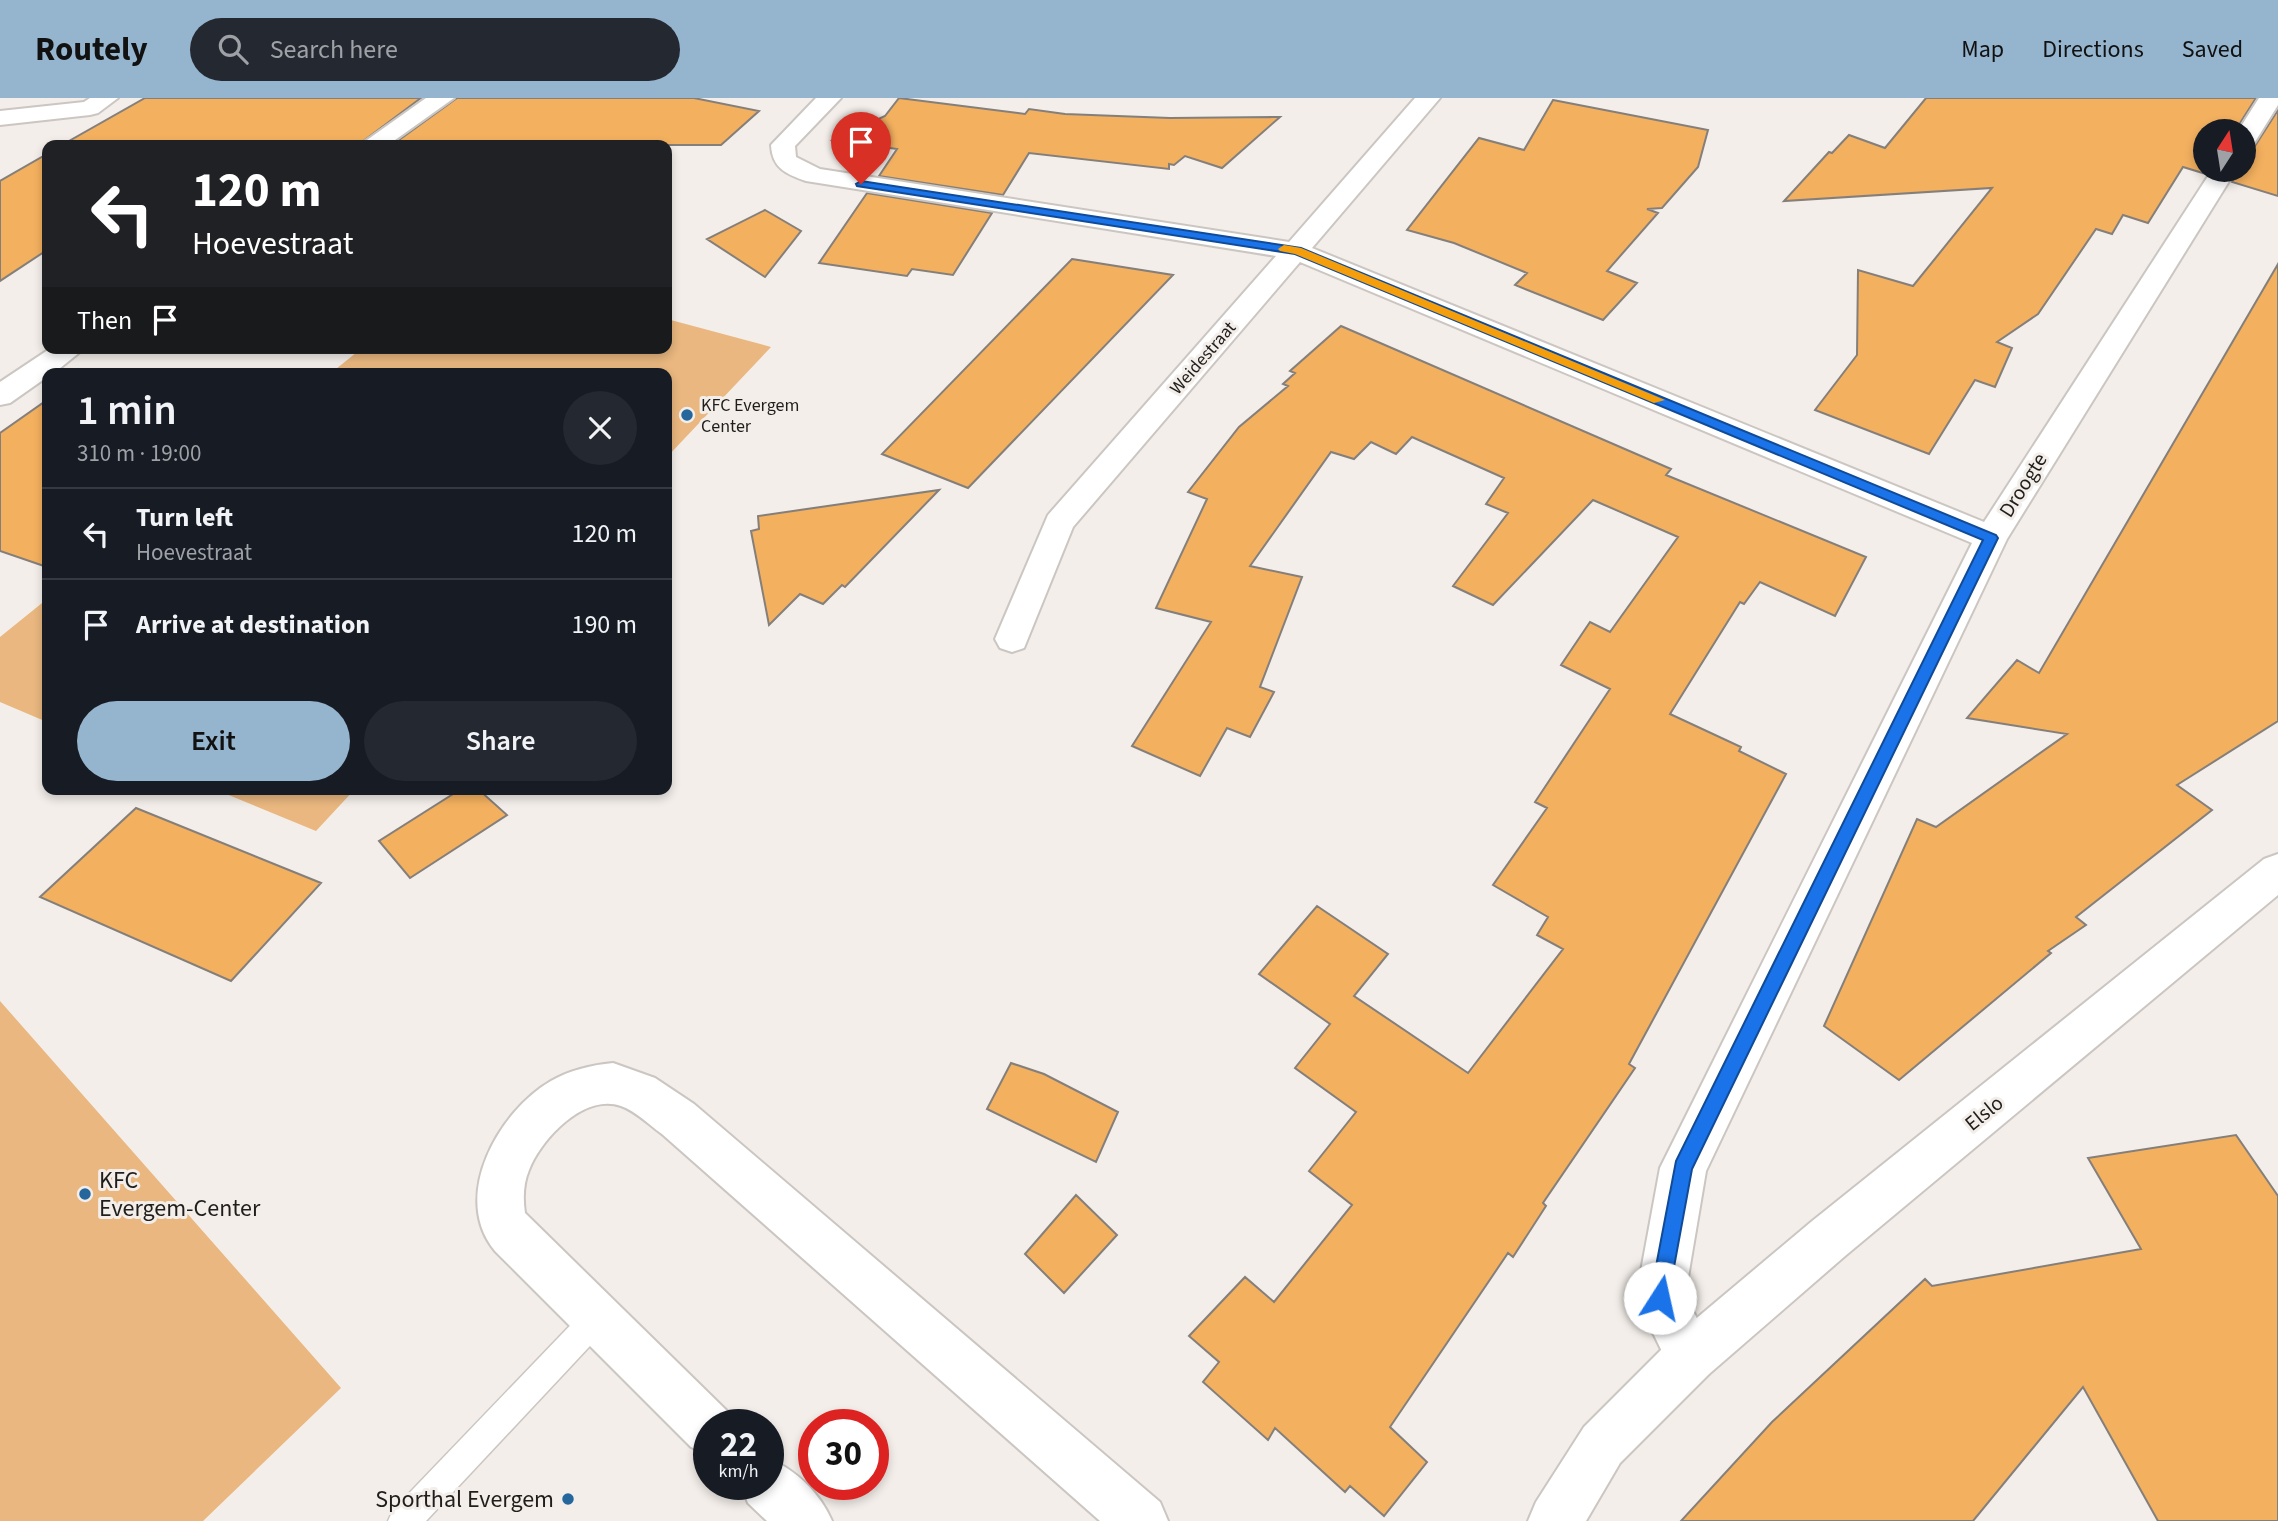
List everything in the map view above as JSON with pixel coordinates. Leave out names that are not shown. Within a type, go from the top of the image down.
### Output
[{"type":"street","points":[[0,118],[90,107],[106,98]]},
{"type":"street","points":[[379,140],[442,98]]},
{"type":"street","points":[[827,98],[783,145],[784,159],[796,169],[815,176],[1297,251],[1991,538]]},
{"type":"street","name":"Weidestraat","points":[[1012,639],[1059,523],[1428,98]]},
{"type":"street","points":[[2256,121],[2271,98]]},
{"type":"street","name":"Droogte","points":[[1692,1356],[1660,1298],[1683,1168],[1991,538],[2216,182]]},
{"type":"street","points":[[0,396],[62,354]]},
{"type":"street","name":"Elslo","points":[[1555,1521],[1602,1445],[1692,1356],[1828,1239],[2278,871]]},
{"type":"street","points":[[693,1414],[594,1321],[503,1222],[501,1189],[512,1155],[541,1116],[578,1089],[612,1084],[635,1090],[678,1119],[1141,1521]]},
{"type":"street","points":[[783,1500],[805,1521]]},
{"type":"lane","points":[[404,1521],[594,1321]]},
{"type":"shaded area","name":"KFC Evergem Center","points":[[672,320],[771,347],[672,452],[672,368],[337,368],[355,354],[672,354]]},
{"type":"shaded area","points":[[42,603],[42,720],[0,702],[0,637]]},
{"type":"shaded area","points":[[229,795],[349,795],[316,831]]},
{"type":"shaded area","name":"KFC Evergem-Center","points":[[0,1001],[341,1388],[203,1521],[0,1521]]},
{"type":"building","points":[[145,98],[421,98],[365,140],[71,140]]},
{"type":"building","points":[[457,98],[694,98],[759,111],[721,145],[672,145],[672,140],[399,140]]},
{"type":"building","points":[[899,98],[1025,114],[1029,109],[1065,114],[1170,118],[1280,117],[1222,168],[1185,156],[1174,165],[1169,164],[1169,169],[1029,153],[1003,195],[879,176],[897,149],[833,140],[885,116]]},
{"type":"building","points":[[1926,98],[2256,98],[2243,119],[2193,119],[2193,170],[2183,167],[2148,223],[2123,215],[2112,234],[2096,229],[2038,314],[1997,342],[2012,348],[1995,387],[1975,380],[1929,454],[1815,410],[1857,355],[1858,270],[1913,286],[1992,188],[1784,201],[1829,152],[1832,153],[1849,135],[1885,148]]},
{"type":"building","points":[[1553,100],[1708,130],[1698,167],[1662,208],[1647,209],[1658,213],[1607,271],[1637,283],[1603,320],[1515,285],[1527,273],[1454,243],[1407,230],[1479,138],[1524,150]]},
{"type":"building","points":[[2278,110],[2278,196],[2232,182],[2256,182],[2256,144]]},
{"type":"building","points":[[42,157],[42,253],[0,281],[0,181]]},
{"type":"building","points":[[867,193],[992,213],[953,275],[912,269],[907,276],[819,263]]},
{"type":"building","points":[[765,210],[801,231],[765,277],[707,239]]},
{"type":"building","points":[[1072,259],[1173,275],[968,488],[882,454]]},
{"type":"building","points":[[2278,264],[2278,721],[2177,785],[2212,810],[2076,917],[2086,925],[2048,951],[2051,953],[1899,1080],[1824,1026],[1917,819],[1936,827],[2067,734],[1967,718],[2017,660],[2039,673]]},
{"type":"building","points":[[1341,326],[1671,469],[1666,475],[1866,557],[1835,616],[1760,582],[1744,604],[1740,602],[1670,714],[1741,747],[1739,751],[1786,774],[1629,1064],[1635,1068],[1543,1203],[1546,1206],[1513,1257],[1508,1253],[1390,1427],[1427,1462],[1384,1516],[1350,1486],[1345,1492],[1275,1428],[1268,1440],[1203,1382],[1219,1362],[1189,1336],[1245,1277],[1274,1302],[1352,1205],[1309,1171],[1356,1112],[1295,1068],[1330,1024],[1259,974],[1317,906],[1388,954],[1354,996],[1468,1073],[1563,949],[1537,935],[1548,917],[1493,885],[1547,808],[1535,802],[1610,689],[1561,665],[1590,622],[1610,632],[1678,537],[1593,500],[1493,605],[1453,586],[1508,513],[1486,504],[1504,478],[1412,437],[1396,454],[1371,442],[1354,459],[1331,452],[1250,566],[1302,577],[1260,687],[1274,692],[1250,737],[1227,728],[1200,776],[1132,746],[1211,622],[1156,608],[1207,499],[1188,492],[1239,427],[1288,386],[1283,384],[1295,373],[1290,371]]},
{"type":"building","points":[[42,404],[42,565],[0,551],[0,433]]},
{"type":"building","points":[[939,490],[845,587],[842,585],[823,604],[800,594],[769,625],[751,531],[759,529],[758,516]]},
{"type":"building","points":[[452,795],[485,795],[507,815],[410,878],[379,841]]},
{"type":"building","points":[[136,808],[321,883],[231,981],[40,897]]},
{"type":"building","points":[[1011,1063],[1044,1074],[1118,1112],[1096,1162],[987,1109]]},
{"type":"building","points":[[2236,1135],[2278,1196],[2278,1521],[2158,1521],[2083,1387],[1973,1521],[1681,1521],[1772,1422],[1925,1279],[1932,1286],[2141,1249],[2088,1158]]},
{"type":"building","points":[[1076,1195],[1117,1235],[1064,1293],[1025,1254]]},
{"type":"slow traffic","points":[[1284,249],[1297,251],[1659,400]]},
{"type":"place","name":"KFC Evergem Center","points":[[687,415]]},
{"type":"place","name":"KFC Evergem-Center","points":[[85,1194]]},
{"type":"place","name":"Sporthal Evergem","points":[[568,1499]]},
{"type":"route","points":[[861,184],[1297,251],[1991,538],[1683,1168],[1660,1298]]}]
